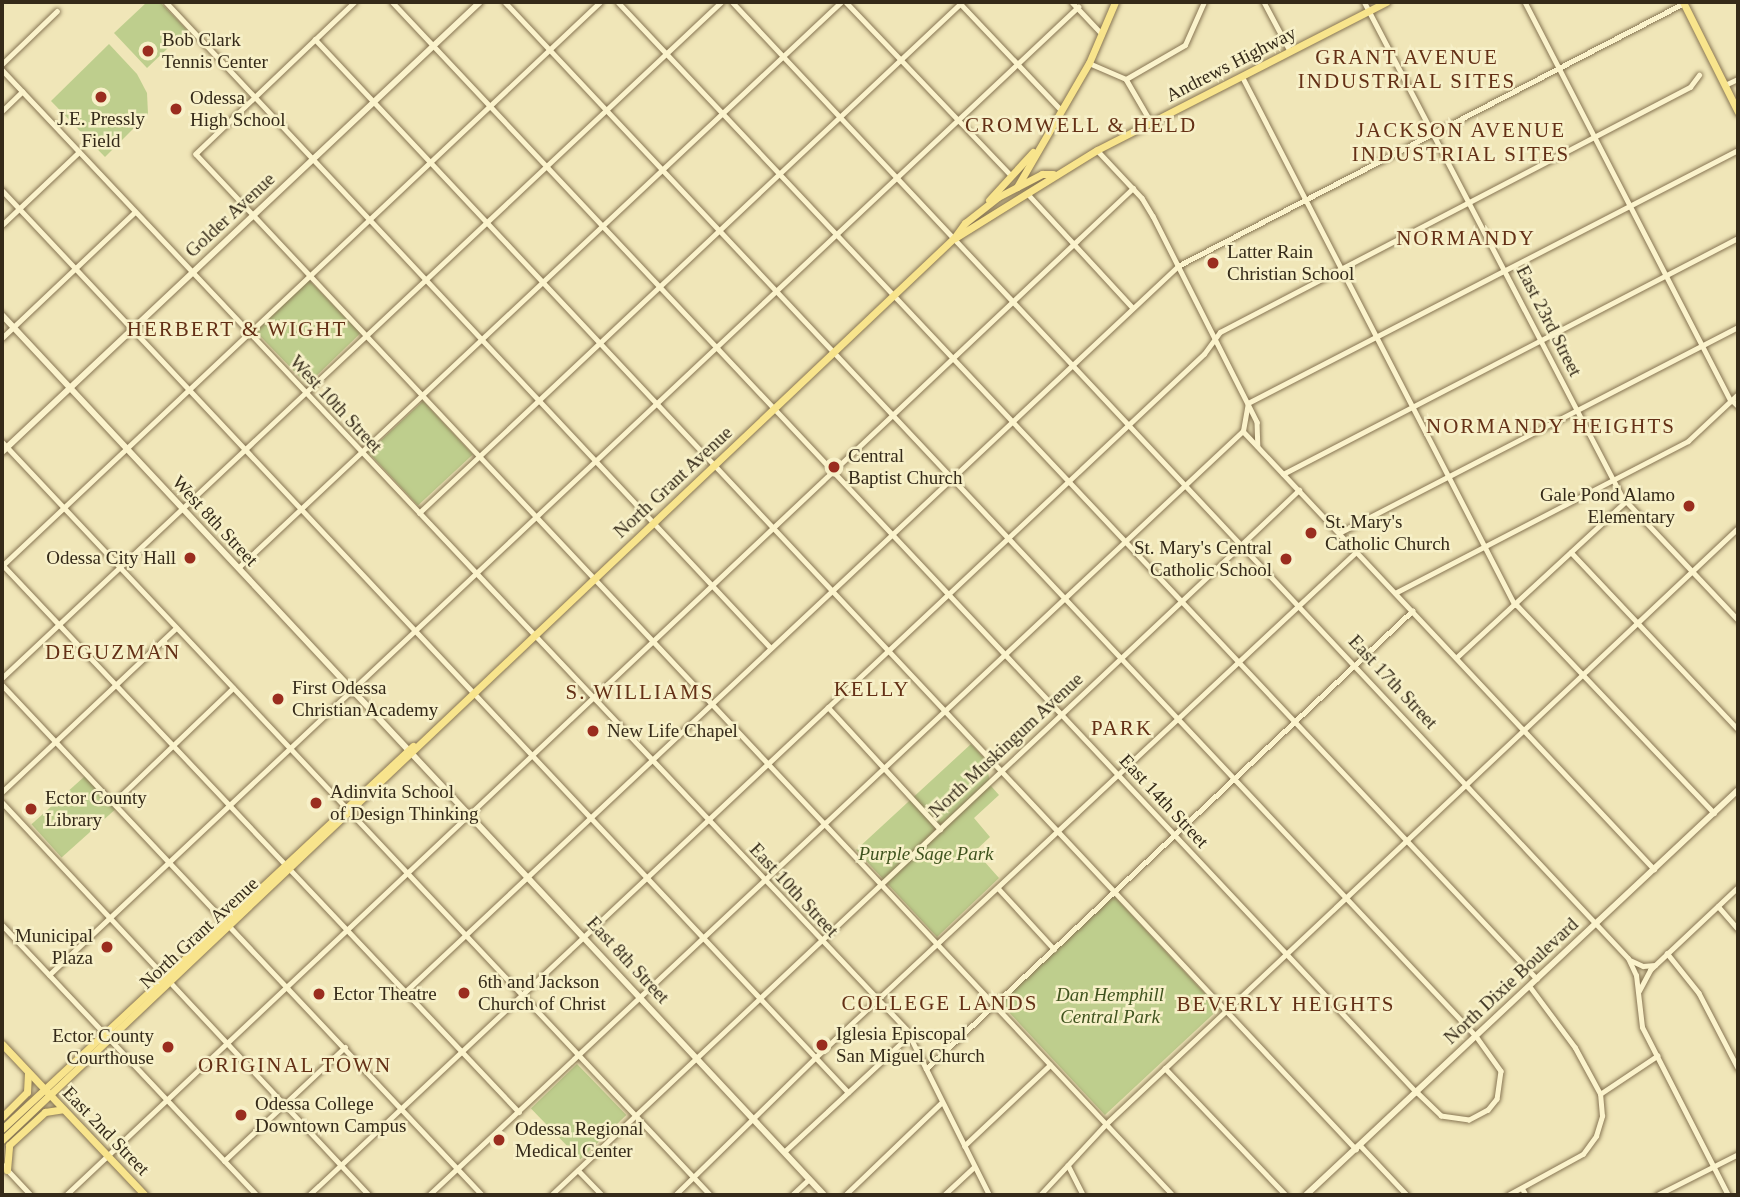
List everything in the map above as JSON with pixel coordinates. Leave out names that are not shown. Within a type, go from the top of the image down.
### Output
[{"type":"main road","name":"Golder Avenue","points":[[3,447],[70,388],[480,2]]},
{"type":"main road","points":[[1008,203],[1036,149],[1089,63],[1115,2]]},
{"type":"main road","name":"Andrews Highway","points":[[1008,203],[1097,150],[1386,2]]},
{"type":"main road","points":[[1684,2],[1738,112]]},
{"type":"main road","points":[[984,206],[1010,174],[1036,149]]},
{"type":"main road","points":[[1031,159],[1042,174]]},
{"type":"main road","name":"Andrews Highway","points":[[984,206],[1042,174],[1053,174]]},
{"type":"main road","name":"North Grant Avenue","points":[[954,238],[1008,203]]},
{"type":"main road","name":"North Grant Avenue","points":[[2,1129],[47,1092],[533,636],[954,238],[984,206]]},
{"type":"main road","name":"West 8th Street","points":[[2,315],[410,749]]},
{"type":"main road","name":"East 8th Street","points":[[410,749],[824,1195]]},
{"type":"main road","name":"North Dixie Boulevard","points":[[1311,1194],[1738,790]]},
{"type":"main road","name":"East 2nd Street","points":[[2,1044],[145,1195]]},
{"type":"main road","points":[[2,1117],[29,1090],[28,1072]]},
{"type":"main road","name":"North Grant Avenue","points":[[2,1140],[47,1092]]},
{"type":"main road","points":[[4,1167],[6,1154],[12,1143],[44,1113],[63,1109]]},
{"type":"street","points":[[166,2],[771,648]]},
{"type":"street","points":[[355,2],[196,154],[421,397],[1173,1195]]},
{"type":"street","name":"East 14th Street","points":[[392,2],[1416,1092]]},
{"type":"street","points":[[505,2],[1347,897],[1476,1036],[1501,1071],[1500,1092],[1488,1110],[1469,1120],[1448,1119],[1416,1092]]},
{"type":"street","points":[[519,1112],[2,564],[600,2]]},
{"type":"street","points":[[618,2],[1537,979]]},
{"type":"street","points":[[2,678],[721,2]]},
{"type":"street","name":"East 17th Street","points":[[732,2],[1597,921],[1628,958],[1636,975],[1640,1021],[1728,1195]]},
{"type":"street","points":[[238,568],[841,2]]},
{"type":"street","points":[[846,2],[1010,174]]},
{"type":"street","points":[[418,514],[961,2],[1061,110]]},
{"type":"street","points":[[1072,2],[1103,34]]},
{"type":"street","points":[[1126,79],[1185,45],[1204,2]]},
{"type":"street","points":[[1264,2],[1290,51]]},
{"type":"street","name":"East 23rd Street","points":[[1364,2],[1371,10],[1613,480],[1626,501],[1738,620]]},
{"type":"street","points":[[1525,2],[1702,346],[1738,406]]},
{"type":"street","points":[[405,992],[1178,266],[1684,2]]},
{"type":"street","points":[[49,975],[1077,7]]},
{"type":"street","points":[[2,64],[57,11]]},
{"type":"street","points":[[316,39],[429,163],[1226,1010],[1407,1195]]},
{"type":"street","points":[[1089,63],[1126,79],[1151,122]]},
{"type":"street","name":"West 10th Street","points":[[2,70],[533,636]]},
{"type":"street","points":[[309,1195],[1204,355],[1214,338],[1341,268],[1690,87],[1699,75]]},
{"type":"street","points":[[1242,76],[1515,604],[1714,813]]},
{"type":"street","points":[[1725,85],[1738,79]]},
{"type":"street","points":[[2,111],[22,92]]},
{"type":"street","points":[[1097,150],[1133,188],[1178,266],[1257,422],[1258,447]]},
{"type":"street","points":[[1248,403],[1738,150]]},
{"type":"street","points":[[2,225],[79,152]]},
{"type":"street","points":[[66,1195],[1133,188]]},
{"type":"street","points":[[2,190],[848,1092]]},
{"type":"street","points":[[1027,193],[1133,308]]},
{"type":"street","points":[[2,338],[135,212]]},
{"type":"street","points":[[1283,474],[1738,239]]},
{"type":"street","points":[[1339,533],[1738,327]]},
{"type":"street","points":[[1395,593],[1688,441],[1738,394]]},
{"type":"street","points":[[429,1195],[1243,431],[1248,403]]},
{"type":"street","points":[[1243,431],[1654,869]]},
{"type":"street","points":[[3,447],[64,508],[710,1195]]},
{"type":"street","name":"North Muskingum Avenue","points":[[551,1195],[1298,491]]},
{"type":"street","points":[[1457,658],[1626,501]]},
{"type":"street","points":[[1040,1195],[1106,1124],[1738,528]]},
{"type":"street","points":[[675,1195],[877,999],[1356,551]]},
{"type":"street","points":[[1571,552],[1738,729]]},
{"type":"street","points":[[926,1069],[1412,611]]},
{"type":"street","points":[[2,792],[176,628]]},
{"type":"street","name":"East 10th Street","points":[[533,636],[909,1035],[989,1195]]},
{"type":"street","points":[[2,685],[169,863],[228,921],[482,1195]]},
{"type":"street","points":[[113,803],[233,688]]},
{"type":"street","points":[[828,708],[940,829]]},
{"type":"street","points":[[2,802],[369,1195]]},
{"type":"street","points":[[1638,995],[1656,964],[1738,887]]},
{"type":"street","points":[[998,888],[1054,948]]},
{"type":"street","points":[[1718,906],[1738,929]]},
{"type":"street","points":[[2,925],[256,1195]]},
{"type":"street","points":[[1667,953],[1699,993],[1738,1068]]},
{"type":"street","points":[[1628,958],[1640,966],[1656,964]]},
{"type":"street","points":[[1508,1195],[1575,1161],[1591,1146],[1600,1126],[1600,1094],[1566,1033],[1529,986]]},
{"type":"street","points":[[784,1152],[909,1035]]},
{"type":"street","points":[[224,1161],[346,1047]]},
{"type":"street","points":[[1600,1094],[1657,1056]]},
{"type":"street","points":[[964,1146],[1050,1065]]},
{"type":"street","points":[[1166,1068],[1286,1195]]},
{"type":"street","points":[[845,1195],[942,1102]]},
{"type":"street","points":[[1657,1195],[1738,1154]]},
{"type":"street","points":[[1068,1165],[1083,1195]]},
{"type":"street","points":[[4,1167],[31,1195]]},
{"type":"street","points":[[944,1195],[974,1167]]},
{"type":"street","points":[[578,1170],[602,1195]]},
{"type":"street","points":[[792,1195],[809,1179]]},
{"type":"street","points":[[1522,1188],[1525,1195]]},
{"type":"green space","name":"Bob Clark Tennis Center","points":[[147,2],[160,2],[187,30],[147,68],[114,33]]},
{"type":"green space","name":"J.E. Pressly Field","points":[[109,44],[137,74],[147,93],[148,114],[105,157],[51,101]]},
{"type":"green space","points":[[309,280],[360,333],[307,385],[256,331]]},
{"type":"green space","points":[[423,401],[473,454],[418,506],[368,452]]},
{"type":"green space","name":"Purple Sage Park","points":[[971,744],[985,759],[991,786],[999,795],[974,818],[990,837],[975,851],[999,878],[937,937],[856,850]]},
{"type":"green space","points":[[85,776],[115,809],[62,858],[31,824]]},
{"type":"green space","name":"Dan Hemphill Central Park","points":[[1114,896],[1219,1009],[1105,1115],[1000,1002]]},
{"type":"green space","points":[[577,1064],[626,1115],[580,1160],[531,1108]]},
{"type":"place","name":"Bob Clark Tennis Center","points":[[148,51]]},
{"type":"place","name":"J.E. Pressly Field","points":[[101,97]]},
{"type":"place","name":"Odessa High School","points":[[176,109]]},
{"type":"place","name":"Latter Rain Christian School","points":[[1213,263]]},
{"type":"place","name":"Central Baptist Church","points":[[834,467]]},
{"type":"place","name":"Gale Pond Alamo Elementary","points":[[1689,506]]},
{"type":"place","name":"St. Mary's Catholic Church","points":[[1311,533]]},
{"type":"place","name":"Odessa City Hall","points":[[190,558]]},
{"type":"place","name":"St. Mary's Central Catholic School","points":[[1286,559]]},
{"type":"place","name":"First Odessa Christian Academy","points":[[278,699]]},
{"type":"place","name":"New Life Chapel","points":[[593,731]]},
{"type":"place","name":"Adinvita School of Design Thinking","points":[[316,803]]},
{"type":"place","name":"Ector County Library","points":[[31,809]]},
{"type":"place","name":"Municipal Plaza","points":[[107,947]]},
{"type":"place","name":"6th and Jackson Church of Christ","points":[[464,993]]},
{"type":"place","name":"Ector Theatre","points":[[319,994]]},
{"type":"place","name":"Iglesia Episcopal San Miguel Church","points":[[822,1045]]},
{"type":"place","name":"Ector County Courthouse","points":[[168,1047]]},
{"type":"place","name":"Odessa College Downtown Campus","points":[[241,1115]]},
{"type":"place","name":"Odessa Regional Medical Center","points":[[499,1140]]},
{"type":"district","name":"GRANT AVENUE INDUSTRIAL SITES","points":[[1407,69]]},
{"type":"district","name":"CROMWELL & HELD","points":[[1081,125]]},
{"type":"district","name":"JACKSON AVENUE INDUSTRIAL SITES","points":[[1461,142]]},
{"type":"district","name":"NORMANDY","points":[[1466,238]]},
{"type":"district","name":"HERBERT & WIGHT","points":[[237,329]]},
{"type":"district","name":"NORMANDY HEIGHTS","points":[[1551,426]]},
{"type":"district","name":"DEGUZMAN","points":[[113,652]]},
{"type":"district","name":"KELLY","points":[[872,689]]},
{"type":"district","name":"S. WILLIAMS","points":[[640,692]]},
{"type":"district","name":"PARK","points":[[1122,728]]},
{"type":"district","name":"COLLEGE LANDS","points":[[940,1003]]},
{"type":"district","name":"BEVERLY HEIGHTS","points":[[1286,1004]]},
{"type":"district","name":"ORIGINAL TOWN","points":[[295,1065]]}]
